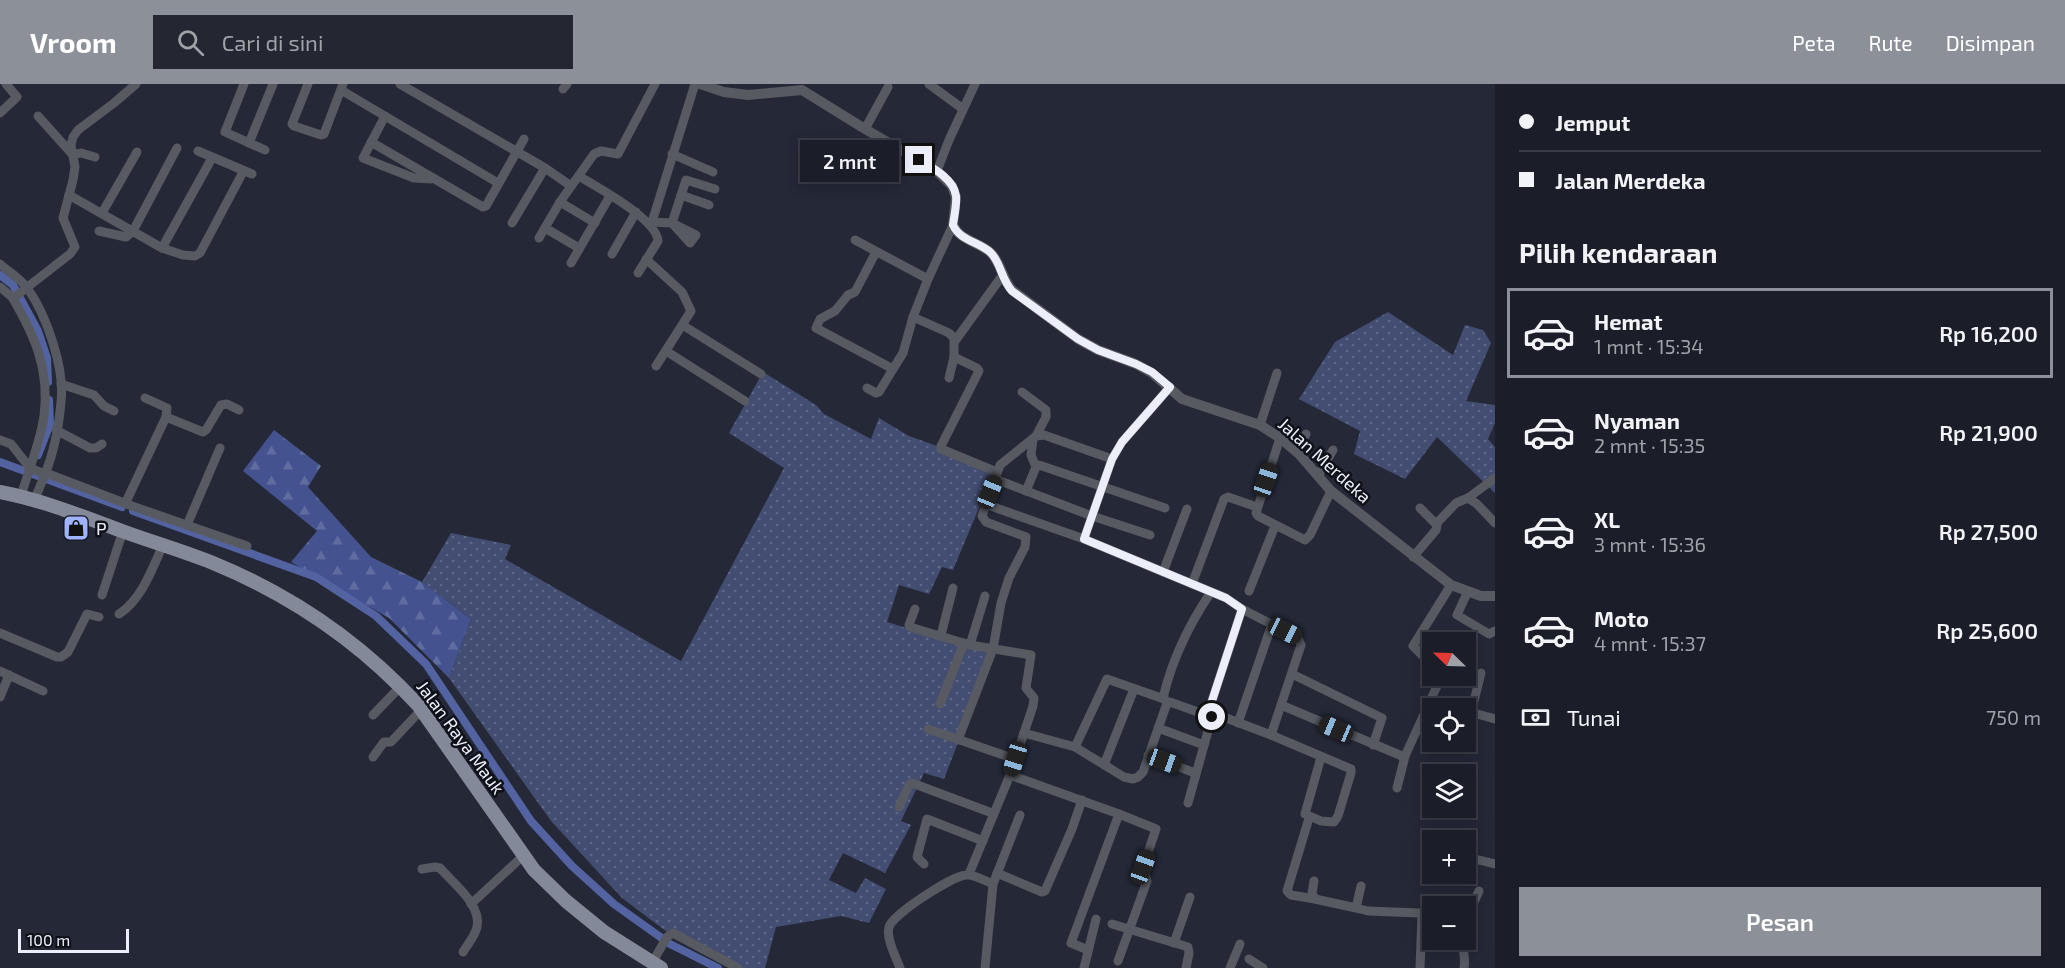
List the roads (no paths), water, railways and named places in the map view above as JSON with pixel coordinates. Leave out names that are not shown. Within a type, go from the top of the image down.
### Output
[{"type":"main road","name":"Jalan Raya Mauk","points":[[0,492],[29,494],[212,563],[298,606],[339,632],[401,686],[422,709],[523,856],[540,876],[604,932],[656,963]]},
{"type":"street","points":[[0,113],[17,97],[6,84]]},
{"type":"street","points":[[14,297],[70,254],[75,247],[63,218],[75,167],[71,145],[73,138],[78,130],[114,104],[136,84]]},
{"type":"street","points":[[244,84],[225,132],[265,150]]},
{"type":"street","points":[[249,143],[273,84]]},
{"type":"street","points":[[308,84],[292,124],[318,135],[324,134],[342,87],[385,116],[498,183]]},
{"type":"street","points":[[400,84],[571,186]]},
{"type":"street","points":[[539,238],[560,202],[594,154],[601,151],[618,154],[655,84]]},
{"type":"street","points":[[651,223],[695,84]]},
{"type":"street","points":[[700,84],[724,92],[748,95],[802,87],[865,129],[937,171],[952,186],[956,197],[953,225],[913,317],[903,353],[879,392],[876,393],[867,388]]},
{"type":"street","points":[[928,84],[963,109]]},
{"type":"street","points":[[937,171],[975,84]]},
{"type":"street","points":[[865,129],[888,87]]},
{"type":"street","points":[[38,116],[73,155]]},
{"type":"street","points":[[385,116],[363,155],[364,160],[414,178],[436,180]]},
{"type":"street","points":[[371,142],[483,207],[486,206],[524,139]]},
{"type":"street","points":[[99,231],[126,237],[133,231],[177,148]]},
{"type":"street","points":[[69,195],[162,248],[183,255],[195,256],[200,253],[248,173],[198,151]]},
{"type":"street","points":[[102,213],[137,152]]},
{"type":"street","points":[[73,155],[81,153],[95,157]]},
{"type":"street","points":[[672,154],[713,172]]},
{"type":"street","points":[[162,248],[212,158]]},
{"type":"street","points":[[512,223],[544,168]]},
{"type":"street","points":[[579,176],[651,223],[658,238],[638,273]]},
{"type":"street","points":[[651,223],[672,223],[686,180],[715,189]]},
{"type":"street","points":[[681,195],[709,205]]},
{"type":"street","points":[[571,263],[610,196]]},
{"type":"street","points":[[560,202],[595,222]]},
{"type":"street","points":[[612,254],[636,212]]},
{"type":"street","name":"Jalan Merdeka","points":[[953,225],[960,235],[989,251],[1012,291],[1078,339],[1098,350],[1152,372],[1189,403],[1260,425],[1297,453],[1331,490],[1451,585],[1481,596],[1495,596]]},
{"type":"street","points":[[545,228],[579,248]]},
{"type":"street","points":[[855,240],[928,279]]},
{"type":"street","points":[[876,252],[855,292],[848,295],[835,310],[820,319],[816,328],[893,369]]},
{"type":"street","points":[[646,259],[682,292],[691,311],[684,326],[656,366]]},
{"type":"street","points":[[0,264],[26,289],[42,314],[54,346],[62,384],[62,402],[44,474],[29,494]]},
{"type":"street","points":[[949,378],[955,341],[1002,276]]},
{"type":"street","points":[[0,287],[14,297],[41,356],[45,386],[44,416],[31,470],[29,494]]},
{"type":"street","points":[[913,317],[949,333],[955,341]]},
{"type":"street","points":[[684,326],[760,374]]},
{"type":"street","points":[[666,351],[745,401]]},
{"type":"street","points":[[954,357],[979,371],[941,449],[1026,491],[1150,535]]},
{"type":"street","points":[[1260,425],[1277,373]]},
{"type":"street","points":[[62,384],[94,395],[104,406],[114,411]]},
{"type":"street","points":[[1084,539],[1112,459],[1127,436],[1170,387]]},
{"type":"street","points":[[1022,392],[1046,410],[1046,417],[1035,438],[1031,455],[1036,467],[1026,491]]},
{"type":"street","points":[[125,504],[166,417],[167,408],[145,398]]},
{"type":"street","points":[[166,417],[203,432],[221,405],[226,404],[238,410]]},
{"type":"street","points":[[56,430],[90,448],[96,448],[102,444]]},
{"type":"street","points":[[1297,453],[1306,434]]},
{"type":"street","points":[[958,740],[993,649],[1001,603],[1025,547],[1026,537],[986,522],[982,516],[996,475],[1004,461],[1035,438],[1049,436],[1112,459]]},
{"type":"street","points":[[1280,438],[1257,507],[1258,516],[1302,540],[1307,539],[1331,490]]},
{"type":"street","points":[[0,440],[12,445],[31,470],[247,546]]},
{"type":"street","points":[[187,525],[220,448]]},
{"type":"street","points":[[1318,476],[1333,450]]},
{"type":"street","points":[[1036,467],[1042,466],[1165,508]]},
{"type":"street","points":[[1413,556],[1436,530],[1437,523],[1456,503],[1468,498],[1495,478]]},
{"type":"street","points":[[1192,584],[1224,499],[1228,497],[1257,507]]},
{"type":"street","points":[[1468,498],[1477,504],[1495,524]]},
{"type":"street","points":[[985,504],[1084,539],[1226,598],[1242,609],[1298,638],[1301,641],[1292,674],[1271,735]]},
{"type":"street","points":[[1420,508],[1437,523]]},
{"type":"street","points":[[1163,572],[1187,509]]},
{"type":"street","points":[[1249,591],[1275,526]]},
{"type":"street","points":[[102,595],[123,531]]},
{"type":"street","points":[[119,614],[126,609],[145,583],[163,545]]},
{"type":"street","points":[[1422,656],[1413,644],[1451,585]]},
{"type":"street","points":[[940,635],[953,588]]},
{"type":"street","points":[[1468,591],[1457,615],[1489,634],[1495,631]]},
{"type":"street","points":[[1024,733],[1075,747],[1124,777],[1133,779],[1138,777],[1143,772],[1158,728],[1165,701],[1166,686],[1182,642],[1211,592]]},
{"type":"street","points":[[940,704],[967,644],[985,596]]},
{"type":"street","points":[[915,609],[909,626],[967,644],[1031,656],[1026,688],[1034,702],[1010,775],[992,813],[969,874]]},
{"type":"street","points":[[1188,803],[1213,715],[1210,707],[1242,609]]},
{"type":"street","points":[[0,633],[61,657],[68,652],[87,614],[99,617]]},
{"type":"street","points":[[1238,723],[1272,624]]},
{"type":"street","points":[[0,697],[5,673],[43,691]]},
{"type":"street","points":[[1473,698],[1481,673]]},
{"type":"street","points":[[1292,674],[1382,718],[1373,745]]},
{"type":"street","points":[[1075,747],[1105,680],[1110,678],[1165,701],[1271,735],[1348,767],[1351,773],[1336,820],[1332,822],[1309,818],[1305,814],[1321,757]]},
{"type":"street","points":[[373,715],[401,686]]},
{"type":"street","points":[[1104,765],[1134,689]]},
{"type":"street","points":[[1281,705],[1373,745],[1405,756]]},
{"type":"street","points":[[374,758],[384,742],[392,742],[422,709]]},
{"type":"street","points":[[1476,714],[1495,719]]},
{"type":"street","points":[[1397,788],[1405,756],[1422,717]]},
{"type":"street","points":[[1158,728],[1204,745]]},
{"type":"street","points":[[928,729],[1015,759]]},
{"type":"street","points":[[1148,755],[1195,773]]},
{"type":"street","points":[[1010,775],[1119,813],[1156,829],[1143,867],[1147,881],[1118,961]]},
{"type":"street","points":[[899,807],[912,783],[992,813]]},
{"type":"street","points":[[997,873],[1042,892],[1045,891],[1082,800]]},
{"type":"street","points":[[1088,950],[1071,943],[1119,813]]},
{"type":"street","points":[[985,968],[993,884],[1020,815]]},
{"type":"street","points":[[1309,818],[1287,891],[1291,895],[1368,911],[1419,913],[1422,916]]},
{"type":"street","points":[[924,864],[917,857],[927,819],[983,841]]},
{"type":"street","points":[[471,904],[523,856]]},
{"type":"street","points":[[1476,859],[1495,864]]},
{"type":"street","points":[[422,869],[440,868],[471,904],[477,916],[477,929],[463,952]]},
{"type":"street","points":[[900,968],[889,931],[892,922],[913,904],[953,879],[969,874],[993,884]]},
{"type":"street","points":[[1314,881],[1312,893],[1315,899]]},
{"type":"street","points":[[1356,908],[1361,886]]},
{"type":"street","points":[[1476,897],[1479,891]]},
{"type":"street","points":[[1174,942],[1190,897]]},
{"type":"street","points":[[1084,968],[1096,919]]},
{"type":"street","points":[[1112,924],[1188,947],[1190,949],[1186,968]]},
{"type":"street","points":[[656,963],[671,933],[738,968]]},
{"type":"street","points":[[1230,968],[1240,944]]},
{"type":"street","points":[[1420,968],[1423,950]]},
{"type":"street","points":[[1462,950],[1465,957],[1464,968]]},
{"type":"street","points":[[1249,959],[1263,968]]},
{"type":"waterway","points":[[0,275],[13,285],[38,331],[47,358],[48,382]]},
{"type":"waterway","points":[[38,455],[50,424],[49,400]]},
{"type":"waterway","points":[[0,462],[122,507]]},
{"type":"waterway","points":[[133,511],[316,577],[376,616],[426,664],[531,821],[572,866],[614,904],[670,944],[718,968]]},
{"type":"place","name":"P","points":[[76,528]]}]
